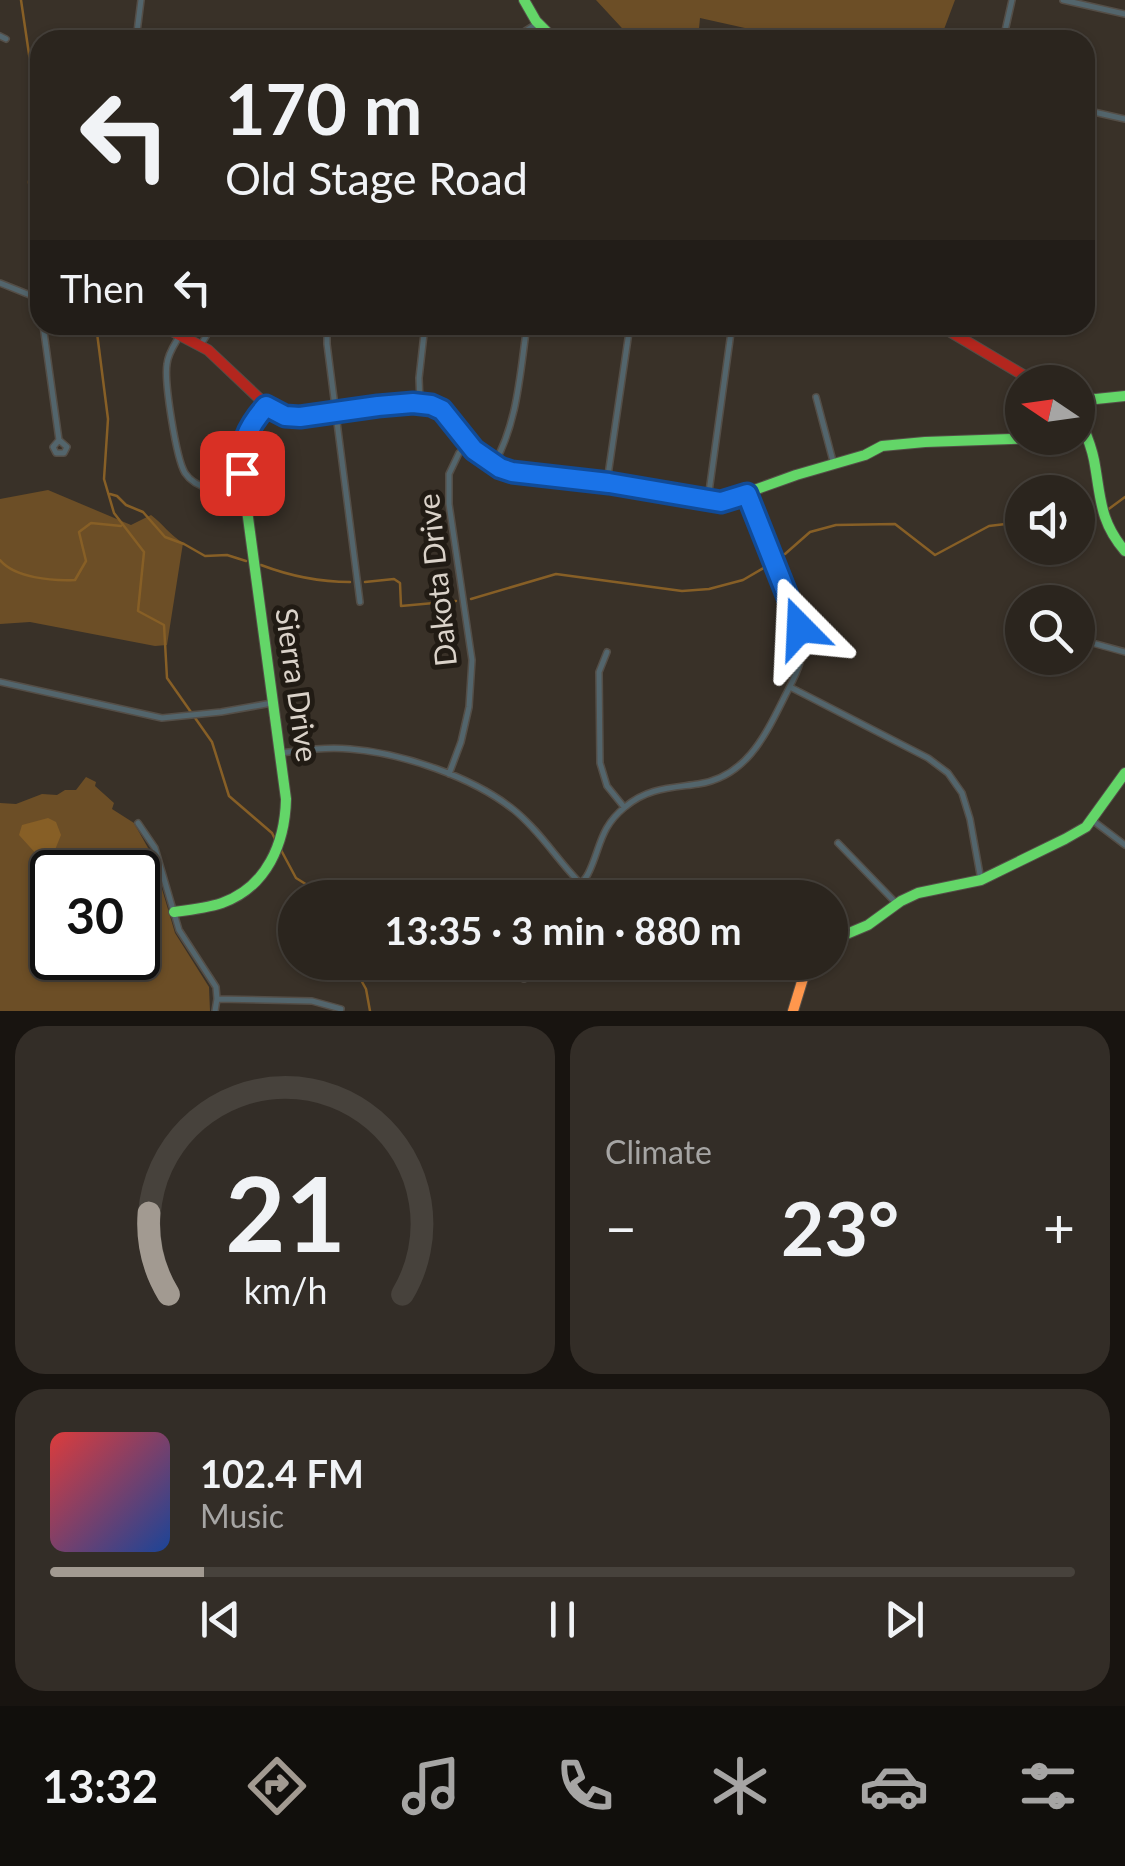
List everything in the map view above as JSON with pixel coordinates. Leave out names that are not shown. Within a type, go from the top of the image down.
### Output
[{"type":"street","points":[[137,30],[141,0]]},
{"type":"street","points":[[524,0],[545,30]]},
{"type":"street","points":[[1005,30],[1012,0]]},
{"type":"street","points":[[1063,0],[1125,14]]},
{"type":"street","points":[[527,30],[538,23]]},
{"type":"street","points":[[1095,112],[1125,119]]},
{"type":"street","points":[[0,282],[30,295]]},
{"type":"street","points":[[44,335],[60,440]]},
{"type":"street","points":[[243,491],[209,489],[185,473],[173,426],[166,369],[168,356],[180,335],[210,351],[266,406],[285,416],[431,405],[442,410],[470,445],[494,464],[512,472],[606,482],[721,502],[866,455],[882,446],[1005,440]]},
{"type":"street","points":[[200,346],[207,335]]},
{"type":"street","points":[[327,335],[360,602]]},
{"type":"street","points":[[420,404],[424,335]]},
{"type":"street","points":[[494,464],[513,418],[525,335]]},
{"type":"street","points":[[606,482],[628,335]]},
{"type":"street","points":[[708,499],[731,335]]},
{"type":"street","points":[[959,335],[1007,365]]},
{"type":"street","points":[[1095,399],[1125,396]]},
{"type":"street","points":[[816,398],[834,465]]},
{"type":"street","name":"Sierra Drive","points":[[174,912],[231,900],[258,881],[283,838],[286,818],[281,753],[243,491],[241,450],[244,438],[266,406]]},
{"type":"street","name":"Dakota Drive","points":[[449,774],[469,707],[472,660],[449,504],[449,474],[460,453],[470,445]]},
{"type":"street","points":[[1092,455],[1106,530],[1125,551]]},
{"type":"street","points":[[583,880],[602,835],[624,807],[652,791],[705,783],[738,767],[754,752],[802,661],[803,640],[747,494]]},
{"type":"street","points":[[1095,644],[1125,652]]},
{"type":"street","points":[[607,652],[599,672],[600,763],[606,786],[624,807]]},
{"type":"street","points":[[0,682],[162,718],[272,703]]},
{"type":"street","points":[[790,688],[928,758],[948,774],[962,794],[981,880]]},
{"type":"street","points":[[281,753],[350,748],[394,756],[449,774],[515,811],[577,880]]},
{"type":"street","points":[[848,935],[918,893],[981,880],[1086,828],[1125,773]]},
{"type":"street","points":[[1092,820],[1125,844]]},
{"type":"street","points":[[138,823],[155,848],[179,930],[216,987],[215,1011]]},
{"type":"street","points":[[838,843],[896,904]]},
{"type":"street","points":[[793,1011],[802,980]]},
{"type":"street","points":[[217,999],[312,1001],[341,1010]]},
{"type":"shaded area","points":[[596,0],[955,0],[944,30],[754,30],[700,18],[699,30],[624,30]]},
{"type":"shaded area","points":[[48,490],[131,525],[151,515],[183,543],[167,645],[30,622],[0,624],[0,499]]},
{"type":"shaded area","points":[[86,777],[96,782],[95,786],[114,803],[112,809],[134,823],[149,850],[30,850],[30,980],[160,980],[160,882],[175,933],[209,987],[210,1011],[0,1011],[0,803],[16,804],[76,790]]},
{"type":"shaded area","points":[[48,818],[56,822],[61,835],[55,850],[33,850],[19,835],[22,825]]},
{"type":"waterway","points":[[21,0],[30,61]]},
{"type":"waterway","points":[[30,175],[30,192]]},
{"type":"waterway","points":[[97,335],[108,419],[104,479],[114,513],[144,552],[138,611],[164,625],[167,678],[212,742],[229,796],[272,833],[277,843]]},
{"type":"waterway","points":[[110,494],[143,512],[165,537],[205,556],[227,555],[246,561]]},
{"type":"waterway","points":[[1106,511],[1125,497]]},
{"type":"waterway","points":[[0,560],[24,575],[75,580],[86,561],[79,532],[91,523],[121,526]]},
{"type":"waterway","points":[[785,554],[810,532],[836,525],[895,524],[935,555],[989,526],[1005,524]]},
{"type":"waterway","points":[[261,565],[305,578],[350,582]]},
{"type":"waterway","points":[[471,599],[556,574],[682,591],[709,589],[743,580],[767,566]]},
{"type":"waterway","points":[[365,582],[394,579],[400,583],[401,606],[456,601]]},
{"type":"waterway","points":[[281,850],[299,880]]},
{"type":"waterway","points":[[361,980],[370,1011]]},
{"type":"traffic: fast","points":[[524,0],[545,30]]},
{"type":"traffic: fast","points":[[1095,399],[1125,396]]},
{"type":"traffic: fast","points":[[174,912],[204,908],[238,896],[262,875],[282,832],[286,799],[242,473],[246,437],[266,405]]},
{"type":"traffic: fast","points":[[498,466],[512,472],[721,502],[882,446],[1005,439]]},
{"type":"traffic: fast","points":[[1093,455],[1106,519],[1125,551]]},
{"type":"traffic: fast","points":[[848,933],[918,893],[981,880],[1086,827],[1125,773]]},
{"type":"traffic: slow","points":[[793,1011],[802,980]]},
{"type":"traffic: jam","points":[[180,335],[208,350],[263,402],[286,415],[426,405],[442,411],[474,449],[498,466]]},
{"type":"traffic: jam","points":[[956,335],[1006,365]]},
{"type":"route","points":[[242,473],[244,438],[266,406],[285,416],[300,417],[378,406],[431,405],[442,410],[474,450],[512,472],[721,502],[747,494],[800,628]]}]
